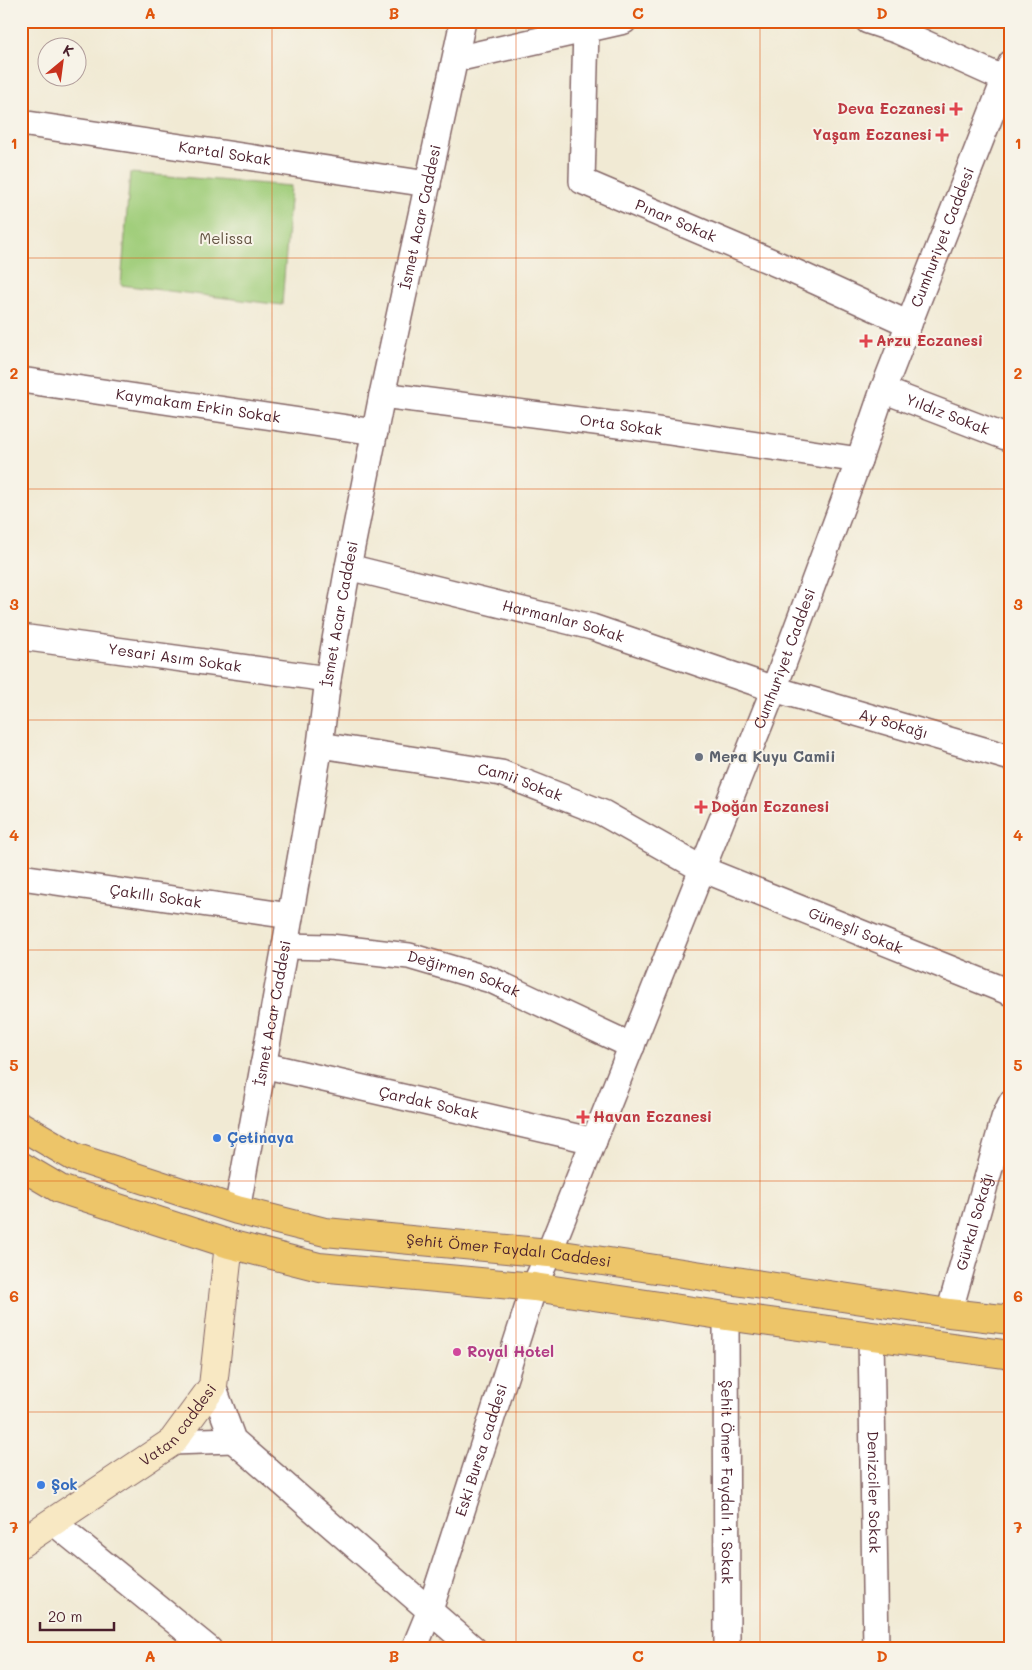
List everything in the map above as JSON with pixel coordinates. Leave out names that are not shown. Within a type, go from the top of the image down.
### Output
[{"type":"main road","name":"Şehit Ömer Faydalı Caddesi","points":[[21,1126],[74,1157],[237,1210],[325,1232],[549,1253],[949,1313],[1011,1320]]},
{"type":"main road","points":[[21,1166],[60,1189],[229,1244],[320,1267],[534,1287],[726,1316],[1011,1355]]},
{"type":"main road","points":[[229,1244],[237,1210]]},
{"type":"street","name":"İsmet Acar Caddesi","points":[[237,1210],[320,745],[328,679],[348,567],[382,395],[463,21]]},
{"type":"street","points":[[456,59],[624,21]]},
{"type":"street","points":[[868,21],[1009,75]]},
{"type":"street","name":"Pınar Sokak","points":[[586,29],[582,181],[784,267],[909,324]]},
{"type":"street","name":"Cumhuriyet Caddesi","points":[[549,1253],[774,689],[883,390],[1009,75]]},
{"type":"street","name":"Kartal Sokak","points":[[21,123],[428,184]]},
{"type":"street","name":"Kaymakam Erkin Sokak","points":[[21,380],[375,432]]},
{"type":"street","name":"Yıldız Sokak","points":[[883,390],[1011,439]]},
{"type":"street","name":"Orta Sokak","points":[[382,395],[650,429],[859,460]]},
{"type":"street","name":"Harmanlar Sokak","points":[[348,567],[592,626],[774,689]]},
{"type":"street","name":"Yesari Asım Sokak","points":[[21,637],[328,679]]},
{"type":"street","name":"Ay Sokağı","points":[[774,689],[1011,758]]},
{"type":"street","name":"Camii Sokak","points":[[320,745],[501,773],[603,813],[702,869]]},
{"type":"street","name":"Güneşli Sokak","points":[[702,869],[1011,993]]},
{"type":"street","name":"Çakıllı Sokak","points":[[21,877],[290,916]]},
{"type":"street","name":"Değirmen Sokak","points":[[285,946],[330,947],[409,956],[491,980],[632,1046]]},
{"type":"street","name":"Çardak Sokak","points":[[263,1065],[594,1141]]},
{"type":"street","name":"Gürkal Sokağı","points":[[949,1313],[1004,1118],[1011,1104]]},
{"type":"street","name":"Vatan caddesi","points":[[21,1543],[172,1442],[213,1386],[229,1244]]},
{"type":"street","name":"Eski Bursa caddesi","points":[[414,1649],[430,1610],[534,1287],[549,1253]]},
{"type":"street","name":"Şehit Ömer Faydalı 1. Sokak","points":[[726,1316],[727,1649]]},
{"type":"street","name":"Denizciler Sokak","points":[[872,1336],[876,1649]]},
{"type":"street","points":[[213,1386],[233,1440],[474,1649]]},
{"type":"street","points":[[172,1442],[233,1440]]},
{"type":"street","points":[[53,1522],[209,1649]]},
{"type":"green space","name":"Melissa","points":[[130,173],[291,186],[282,305],[121,285]]},
{"type":"place","name":"Deva Eczanesi","points":[[956,109]]},
{"type":"place","name":"Yaşam Eczanesi","points":[[942,135]]},
{"type":"place","name":"Arzu Eczanesi","points":[[866,341]]},
{"type":"place","name":"Mera Kuyu Camii","points":[[699,757]]},
{"type":"place","name":"Doğan Eczanesi","points":[[701,807]]},
{"type":"place","name":"Havan Eczanesi","points":[[583,1117]]},
{"type":"place","name":"Çetinaya","points":[[217,1138]]},
{"type":"place","name":"Royal Hotel","points":[[457,1352]]},
{"type":"place","name":"Şok","points":[[41,1485]]}]
